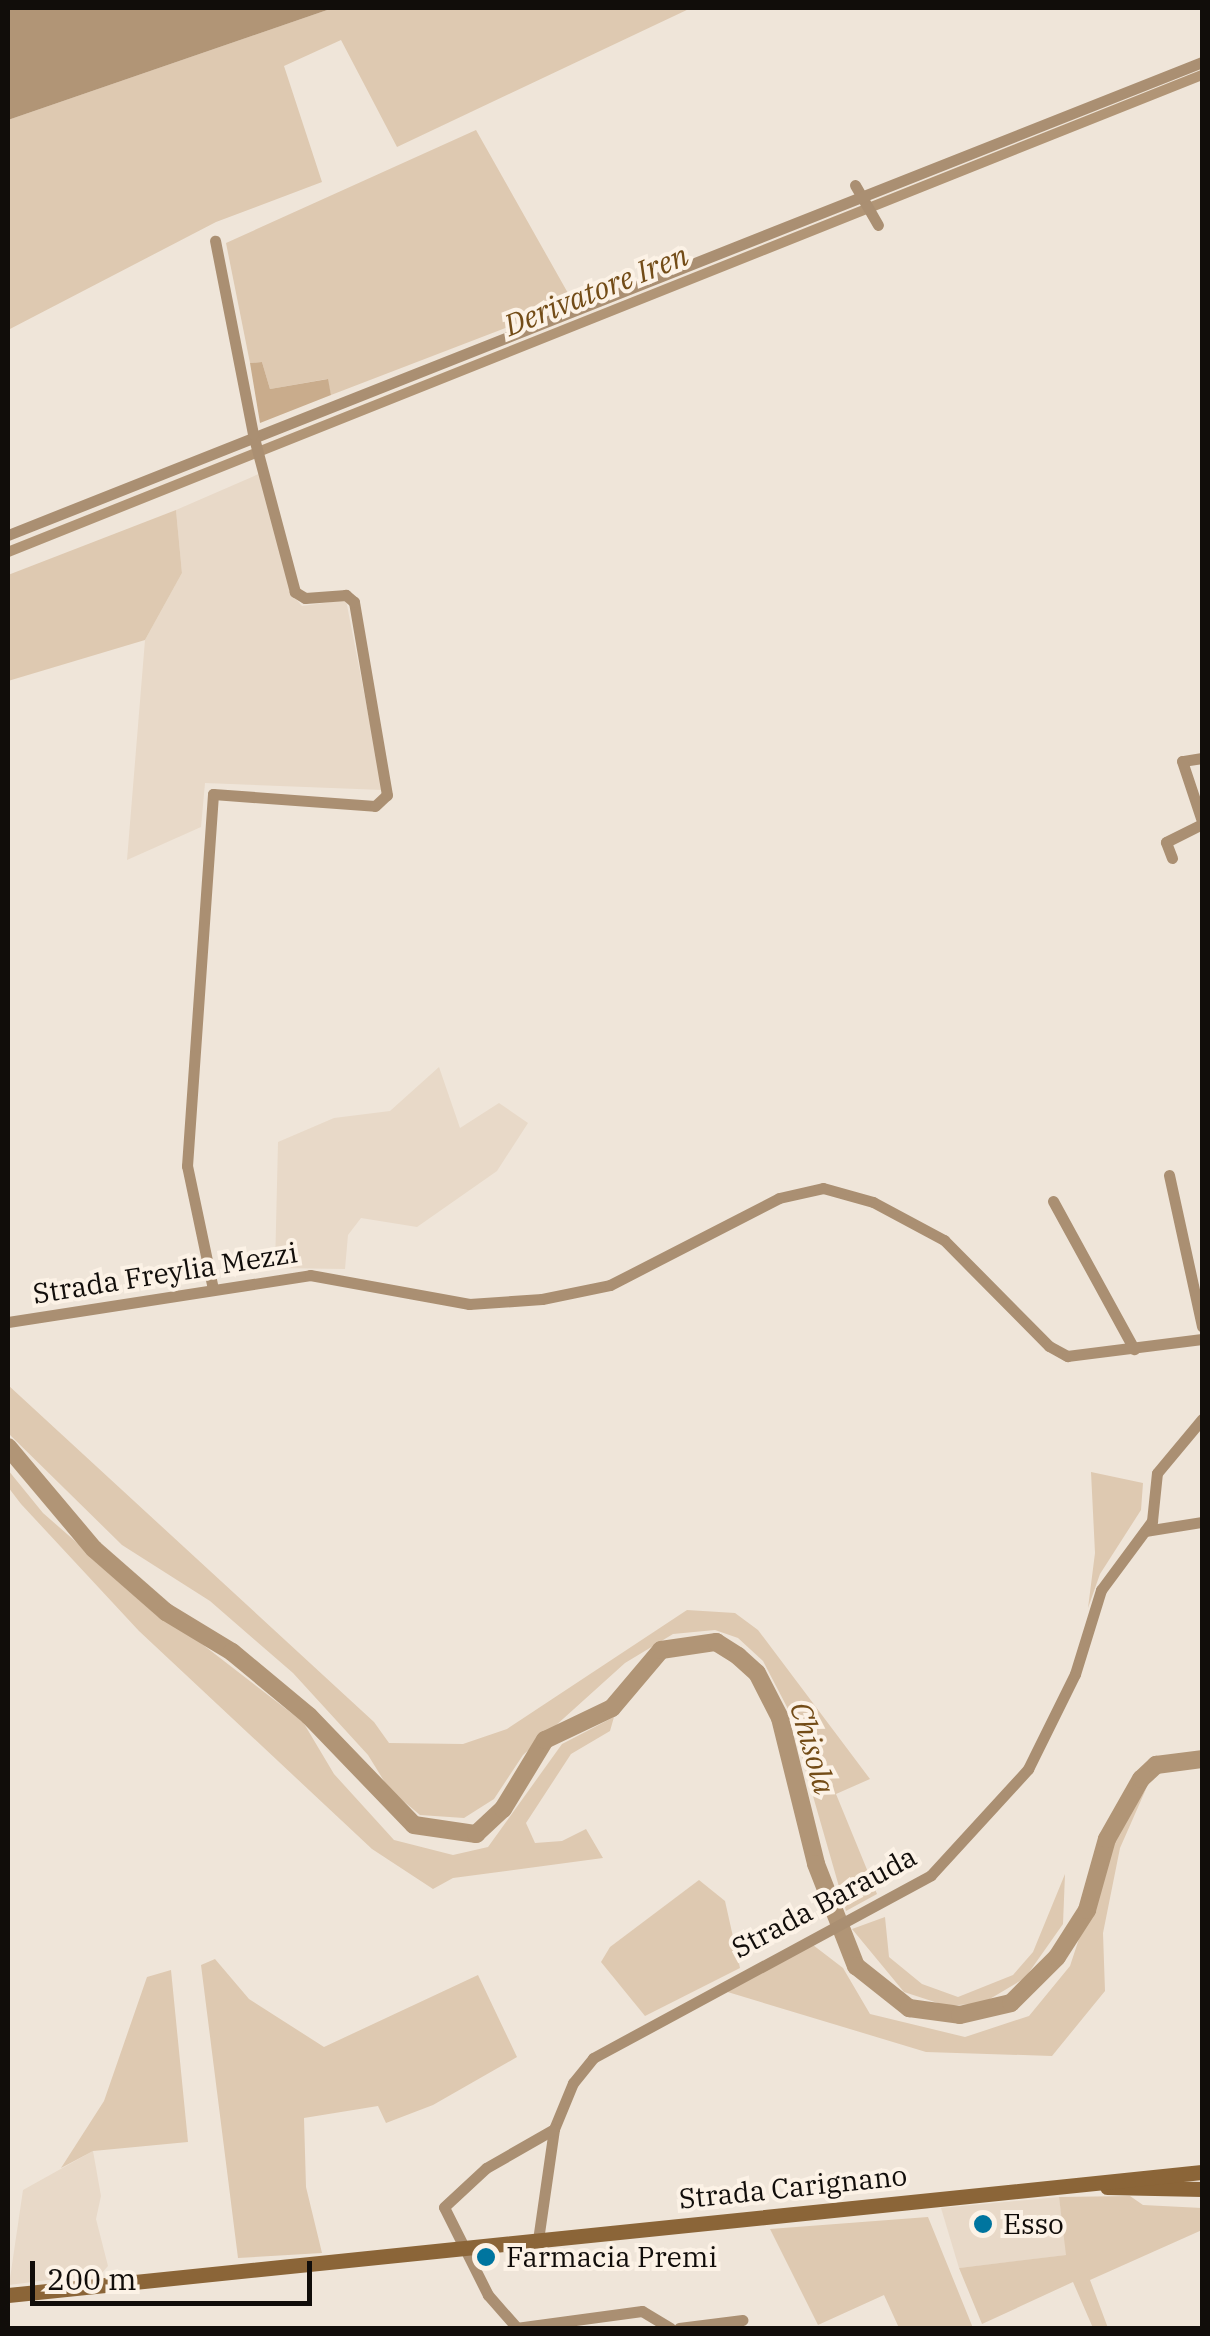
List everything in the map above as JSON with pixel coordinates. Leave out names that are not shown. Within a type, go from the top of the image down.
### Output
[{"type":"main road","points":[[1053,2185],[1202,2172]]},
{"type":"main road","name":"Strada Carignano","points":[[462,2248],[1053,2185]]},
{"type":"main road","points":[[1053,2185],[1202,2190]]},
{"type":"main road","points":[[8,2295],[462,2248]]},
{"type":"street","points":[[8,535],[861,192],[1202,62]]},
{"type":"street","points":[[861,192],[878,225]]},
{"type":"street","points":[[213,1290],[187,1166],[213,794],[374,806],[387,795],[354,602],[346,594],[295,592],[266,468],[253,434],[215,242]]},
{"type":"street","points":[[1172,858],[1166,842],[1202,822],[1182,761],[1202,758]]},
{"type":"street","points":[[1169,1174],[1202,1326]]},
{"type":"street","name":"Strada Freylia Mezzi","points":[[8,1322],[310,1275],[469,1304],[542,1299],[610,1285],[779,1198],[823,1188],[873,1202],[944,1240],[1048,1346],[1067,1356],[1202,1339]]},
{"type":"street","points":[[1053,1202],[1134,1349]]},
{"type":"street","name":"Strada Barauda","points":[[538,2240],[554,2129],[574,2083],[593,2058],[802,1943],[898,1896],[947,1863],[1028,1769],[1075,1674],[1100,1590],[1117,1559],[1145,1531],[1157,1473],[1202,1420]]},
{"type":"street","points":[[1145,1531],[1202,1522]]},
{"type":"street","points":[[554,2129],[532,2137],[447,2199],[446,2214],[462,2248],[516,2328],[642,2311],[670,2328]]},
{"type":"street","points":[[679,2328],[742,2320]]},
{"type":"shaded area","points":[[8,8],[333,8],[8,120]]},
{"type":"shaded area","points":[[333,8],[691,8],[397,147],[341,40],[284,66],[322,182],[216,222],[8,330],[8,120]]},
{"type":"shaded area","points":[[476,130],[573,302],[331,395],[327,379],[270,389],[262,362],[250,363],[226,243]]},
{"type":"shaded area","points":[[262,362],[270,389],[328,379],[331,395],[260,423],[250,363]]},
{"type":"shaded area","points":[[261,473],[291,593],[302,606],[346,600],[383,790],[205,783],[201,827],[127,860],[145,640],[182,573],[176,510]]},
{"type":"shaded area","points":[[176,510],[182,573],[145,640],[8,681],[8,575]]},
{"type":"shaded area","points":[[439,1067],[460,1128],[499,1103],[528,1123],[497,1171],[417,1227],[361,1218],[348,1235],[345,1269],[275,1268],[278,1142],[334,1118],[390,1111]]},
{"type":"shaded area","points":[[8,1385],[374,1722],[389,1743],[463,1744],[507,1729],[687,1610],[735,1613],[758,1630],[870,1779],[836,1794],[877,1894],[846,1911],[788,1709],[763,1661],[738,1638],[715,1630],[673,1634],[625,1663],[523,1755],[494,1799],[464,1818],[420,1815],[389,1789],[368,1755],[293,1673],[210,1601],[122,1545],[8,1433]]},
{"type":"shaded area","points":[[8,1470],[43,1513],[123,1583],[303,1722],[334,1774],[394,1840],[453,1855],[488,1847],[562,1744],[614,1717],[610,1731],[571,1754],[526,1823],[535,1843],[562,1841],[586,1829],[603,1858],[453,1878],[433,1889],[372,1849],[139,1631],[21,1504],[8,1487]]},
{"type":"shaded area","points":[[1091,1472],[1143,1483],[1141,1510],[1100,1574],[1088,1608],[1095,1553]]},
{"type":"shaded area","points":[[1146,1789],[1120,1848],[1103,1933],[1105,1991],[1052,2056],[926,2052],[721,1990],[813,1945],[843,1968],[870,2014],[965,2037],[1029,2016],[1070,1966],[1111,1842]]},
{"type":"shaded area","points":[[1065,1874],[1063,1924],[1025,1978],[983,2003],[947,2006],[904,1992],[852,1929],[885,1917],[889,1957],[922,1984],[958,1997],[1013,1975],[1033,1952]]},
{"type":"shaded area","points":[[699,1880],[725,1901],[740,1968],[645,2016],[601,1962],[610,1947]]},
{"type":"shaded area","points":[[215,1959],[249,1999],[324,2047],[478,1975],[517,2057],[433,2105],[386,2123],[378,2106],[304,2118],[306,2187],[322,2253],[238,2258],[201,1965]]},
{"type":"shaded area","points":[[171,1970],[188,2142],[93,2151],[61,2168],[104,2101],[147,1977]]},
{"type":"shaded area","points":[[93,2151],[101,2196],[96,2219],[108,2266],[102,2273],[9,2285],[23,2190]]},
{"type":"shaded area","points":[[1130,2196],[1143,2205],[1202,2208],[1202,2230],[1090,2280],[1108,2328],[1093,2328],[1073,2282],[982,2324],[959,2268],[1066,2255],[1059,2197]]},
{"type":"shaded area","points":[[1059,2197],[1067,2255],[959,2268],[941,2208]]},
{"type":"shaded area","points":[[928,2217],[973,2328],[899,2328],[884,2295],[818,2325],[770,2229]]},
{"type":"waterway","name":"Derivatore Iren","points":[[8,552],[1202,75]]},
{"type":"waterway","name":"Chisola","points":[[8,1447],[94,1549],[166,1612],[232,1652],[309,1716],[414,1825],[476,1834],[503,1809],[545,1740],[612,1708],[661,1650],[716,1642],[757,1673],[780,1718],[816,1864],[856,1966],[909,2008],[960,2015],[1011,2003],[1057,1957],[1087,1910],[1107,1839],[1141,1779],[1156,1765],[1202,1759]]},
{"type":"place","name":"Esso","points":[[983,2224]]},
{"type":"place","name":"Farmacia Premi","points":[[486,2257]]}]
